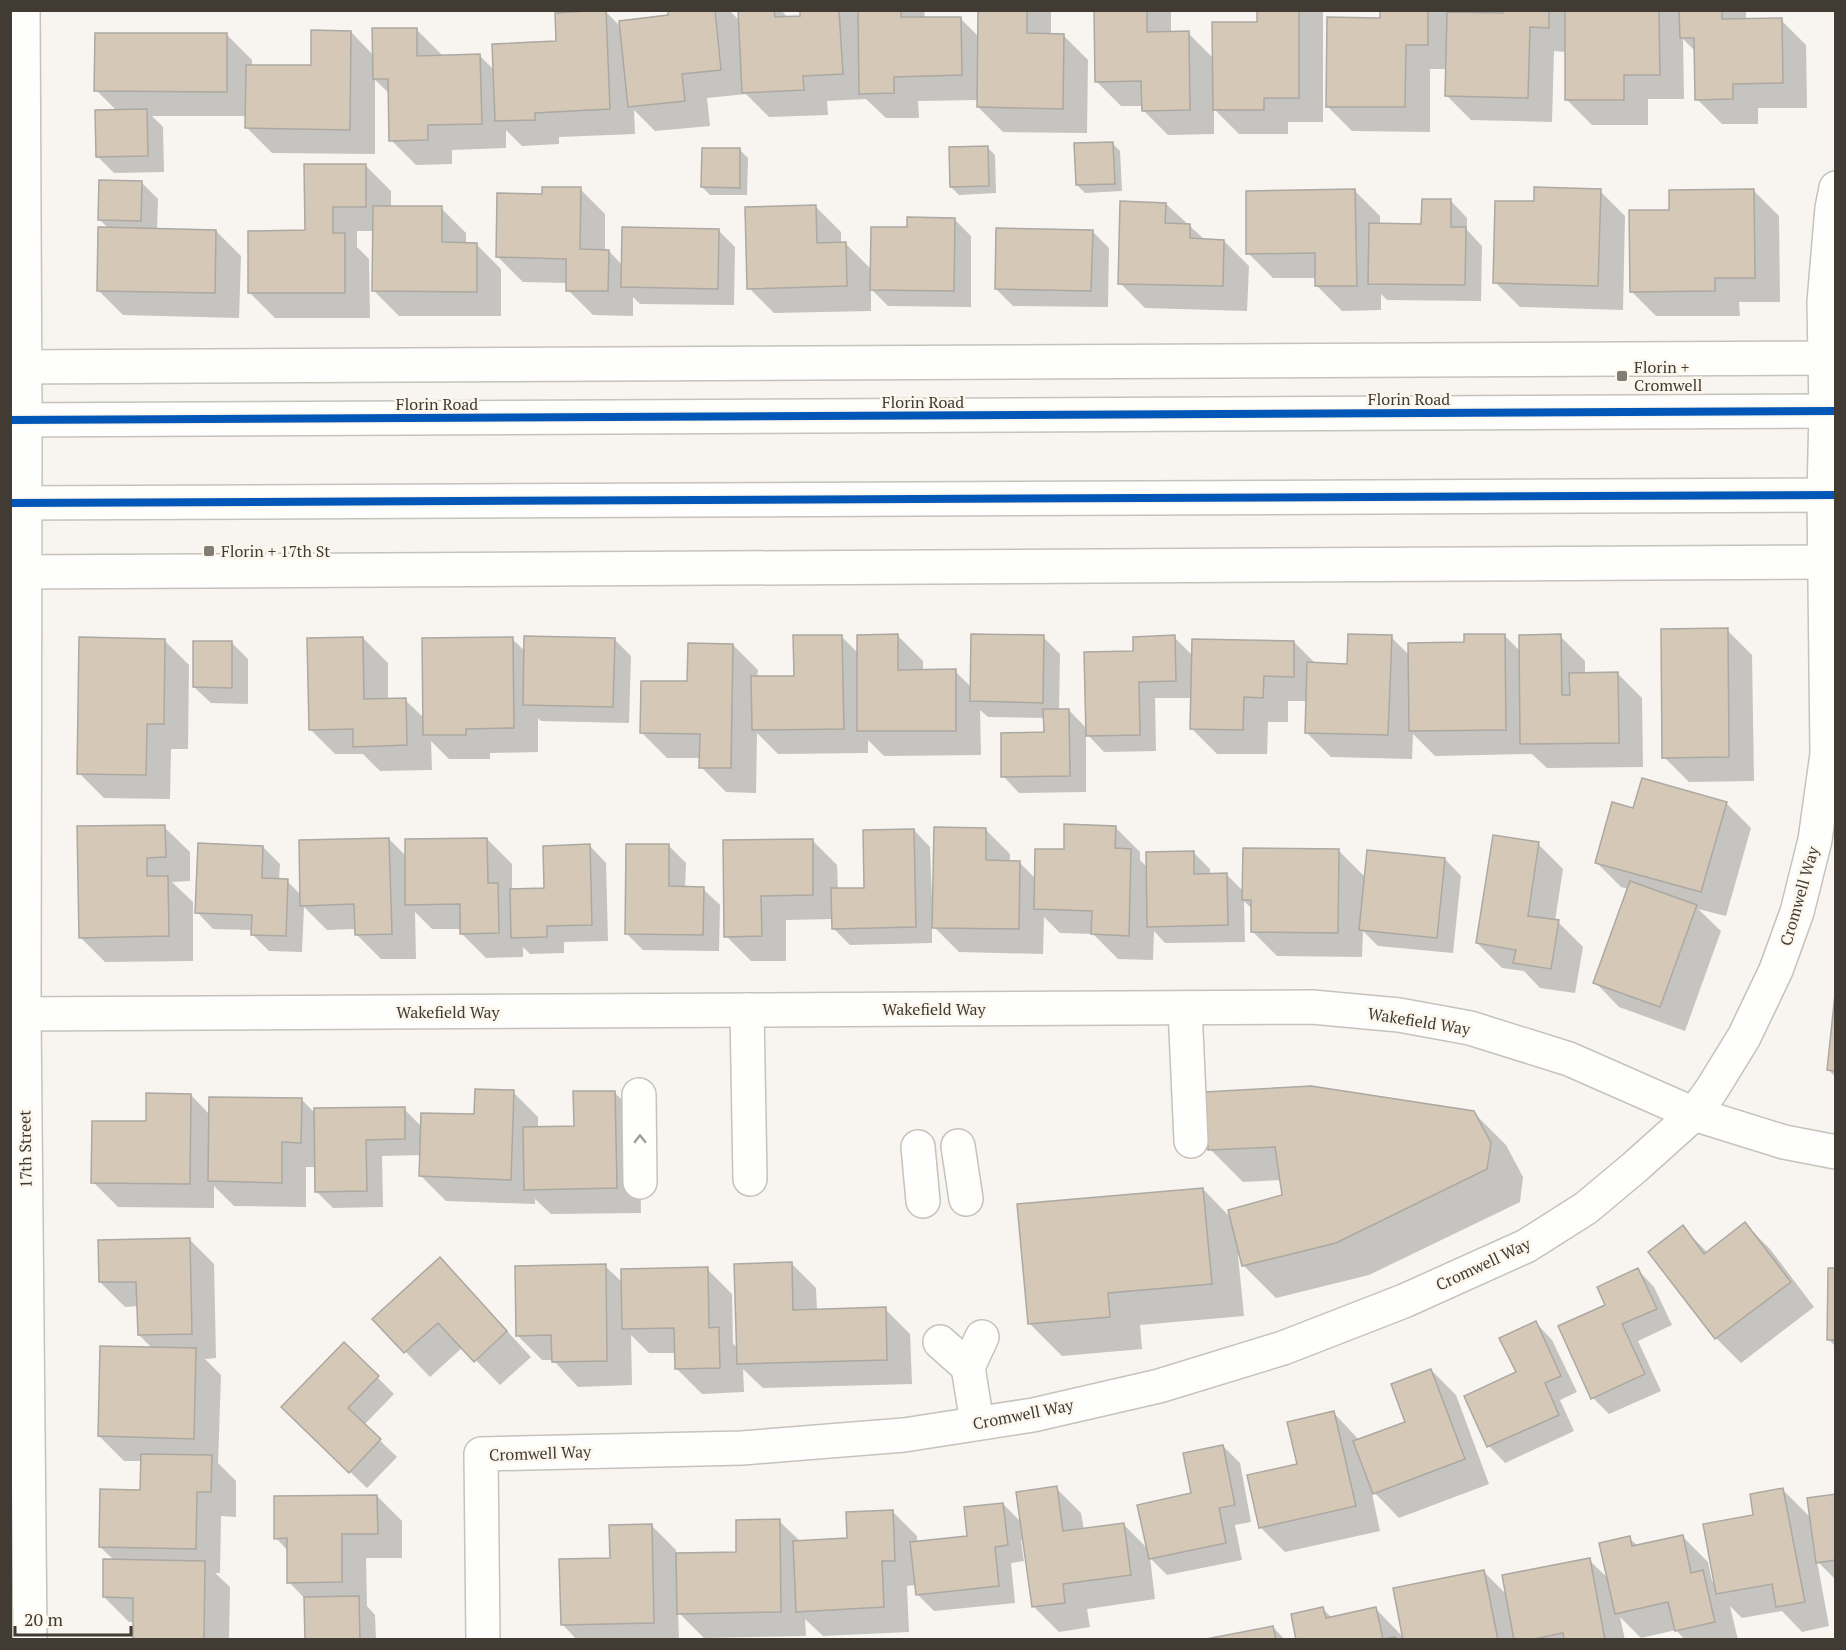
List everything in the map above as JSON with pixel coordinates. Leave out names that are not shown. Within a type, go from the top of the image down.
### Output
[{"type":"street","name":"17th Street","points":[[23,10],[17,503],[17,1014],[30,1640]]},
{"type":"street","name":"Cromwell Way","points":[[483,1640],[481,1454],[742,1448],[904,1435],[1033,1414],[1159,1386],[1283,1348],[1404,1302],[1526,1246],[1586,1208],[1694,1114],[1744,1037],[1776,970],[1797,912],[1815,840],[1827,754],[1831,411],[1830,358],[1824,302],[1832,208],[1836,188]]},
{"type":"street","points":[[18,367],[1830,358]]},
{"type":"street","name":"Florin Road","points":[[18,420],[1831,411]]},
{"type":"street","points":[[17,503],[1830,495]]},
{"type":"street","points":[[18,572],[1830,562]]},
{"type":"street","name":"Wakefield Way","points":[[17,1014],[1312,1007],[1399,1015],[1470,1028],[1569,1059],[1694,1114],[1785,1142],[1836,1152]]},
{"type":"street","points":[[1185,1008],[1191,1141]]},
{"type":"street","points":[[747,1010],[750,1179]]},
{"type":"street","points":[[639,1095],[640,1182]]},
{"type":"street","points":[[958,1146],[966,1199]]},
{"type":"street","points":[[918,1147],[923,1201]]},
{"type":"street","points":[[976,1424],[968,1367],[982,1337]]},
{"type":"street","points":[[940,1342],[968,1367]]},
{"type":"building","points":[[606,10],[610,109],[535,113],[535,120],[495,121],[492,44],[556,41],[555,13]]},
{"type":"building","points":[[668,10],[715,10],[721,70],[682,74],[685,101],[628,107],[619,21],[668,15]]},
{"type":"building","points":[[738,10],[774,10],[775,17],[800,16],[800,10],[839,10],[843,74],[803,76],[804,90],[742,93]]},
{"type":"building","points":[[858,10],[901,10],[901,17],[961,17],[962,75],[894,77],[894,93],[859,94]]},
{"type":"building","points":[[978,10],[1027,10],[1027,33],[1064,34],[1063,109],[977,107]]},
{"type":"building","points":[[1094,10],[1147,10],[1147,32],[1189,31],[1190,110],[1142,111],[1141,81],[1095,82]]},
{"type":"building","points":[[1257,10],[1299,10],[1299,98],[1264,98],[1264,110],[1213,110],[1212,22],[1257,22]]},
{"type":"building","points":[[1380,10],[1428,10],[1428,45],[1406,45],[1405,107],[1326,107],[1327,17],[1380,18]]},
{"type":"building","points":[[1503,10],[1549,10],[1549,28],[1530,27],[1528,98],[1445,96],[1447,12],[1503,13]]},
{"type":"building","points":[[1565,10],[1659,10],[1660,75],[1624,75],[1624,100],[1565,100]]},
{"type":"building","points":[[1679,10],[1722,10],[1722,19],[1782,18],[1783,83],[1733,84],[1733,99],[1695,100],[1694,38],[1680,38]]},
{"type":"building","points":[[372,28],[417,28],[417,56],[480,54],[482,124],[428,125],[428,140],[389,141],[388,79],[373,79]]},
{"type":"building","points":[[311,30],[351,31],[350,130],[245,128],[246,65],[311,65]]},
{"type":"building","points":[[95,33],[227,33],[227,92],[94,91]]},
{"type":"building","points":[[147,109],[148,156],[96,157],[95,110]]},
{"type":"building","points":[[1113,142],[1115,184],[1076,185],[1074,143]]},
{"type":"building","points":[[988,146],[989,186],[950,187],[949,147]]},
{"type":"building","points":[[702,148],[740,148],[740,188],[701,187]]},
{"type":"building","points":[[304,164],[366,164],[366,207],[333,207],[333,233],[345,233],[345,293],[248,293],[248,231],[305,230]]},
{"type":"building","points":[[99,180],[142,181],[141,221],[98,220]]},
{"type":"building","points":[[542,187],[581,187],[580,249],[609,250],[608,291],[566,291],[566,259],[496,257],[497,193],[542,194]]},
{"type":"building","points":[[1534,187],[1601,189],[1598,286],[1493,283],[1495,201],[1534,201]]},
{"type":"building","points":[[1355,189],[1357,286],[1315,286],[1315,253],[1246,254],[1246,191]]},
{"type":"building","points":[[1754,189],[1755,278],[1715,278],[1715,291],[1630,292],[1629,210],[1669,210],[1669,190]]},
{"type":"building","points":[[1422,199],[1451,199],[1451,227],[1466,227],[1465,285],[1368,284],[1369,223],[1421,224]]},
{"type":"building","points":[[1120,201],[1166,203],[1165,223],[1190,224],[1190,238],[1224,240],[1223,286],[1118,284]]},
{"type":"building","points":[[816,205],[817,243],[846,242],[847,286],[747,289],[745,207]]},
{"type":"building","points":[[373,206],[442,206],[442,242],[477,243],[477,292],[372,291]]},
{"type":"building","points":[[907,217],[955,218],[954,291],[870,290],[871,227],[907,227]]},
{"type":"building","points":[[98,227],[216,230],[215,293],[97,291]]},
{"type":"building","points":[[622,227],[719,229],[718,289],[621,287]]},
{"type":"building","points":[[996,228],[1093,230],[1091,291],[995,289]]},
{"type":"building","points":[[1728,628],[1729,757],[1662,758],[1661,629]]},
{"type":"building","points":[[898,634],[898,670],[956,669],[956,731],[857,731],[857,635]]},
{"type":"building","points":[[971,634],[1044,635],[1043,703],[970,701]]},
{"type":"building","points":[[1348,634],[1392,635],[1388,735],[1305,733],[1307,662],[1347,664]]},
{"type":"building","points":[[1464,634],[1505,634],[1506,730],[1409,731],[1408,643],[1464,642]]},
{"type":"building","points":[[1561,634],[1562,695],[1570,695],[1569,673],[1618,672],[1619,743],[1520,744],[1519,635]]},
{"type":"building","points":[[793,635],[842,635],[844,729],[752,730],[751,676],[794,676]]},
{"type":"building","points":[[1175,635],[1176,681],[1139,682],[1140,735],[1086,736],[1084,652],[1133,651],[1133,637]]},
{"type":"building","points":[[524,636],[615,638],[613,707],[523,705]]},
{"type":"building","points":[[79,637],[165,639],[164,724],[147,724],[146,775],[77,774]]},
{"type":"building","points":[[363,637],[364,699],[406,698],[407,745],[353,747],[353,729],[309,730],[307,638]]},
{"type":"building","points":[[513,637],[514,728],[466,729],[466,735],[423,735],[422,638]]},
{"type":"building","points":[[1192,639],[1294,641],[1294,677],[1264,676],[1263,698],[1244,697],[1243,730],[1190,729]]},
{"type":"building","points":[[193,641],[232,641],[232,688],[193,687]]},
{"type":"building","points":[[688,643],[733,644],[731,768],[699,768],[700,734],[640,733],[641,681],[687,681]]},
{"type":"building","points":[[1043,709],[1069,709],[1070,776],[1001,777],[1001,733],[1044,732]]},
{"type":"building","points":[[1642,778],[1727,802],[1701,892],[1595,863],[1612,802],[1633,808]]},
{"type":"building","points":[[1064,824],[1116,826],[1115,848],[1131,849],[1129,936],[1091,934],[1092,911],[1034,909],[1035,849],[1064,849]]},
{"type":"building","points":[[165,825],[166,857],[147,858],[147,876],[168,876],[169,936],[79,938],[77,826]]},
{"type":"building","points":[[934,827],[986,828],[986,860],[1020,861],[1019,929],[932,928]]},
{"type":"building","points":[[914,829],[916,927],[832,929],[831,888],[864,888],[863,830]]},
{"type":"building","points":[[1493,835],[1539,842],[1528,916],[1559,920],[1551,969],[1513,963],[1516,950],[1476,943]]},
{"type":"building","points":[[389,838],[392,934],[355,935],[354,904],[300,906],[299,840]]},
{"type":"building","points":[[487,838],[488,883],[498,883],[499,933],[460,934],[460,904],[405,905],[405,839]]},
{"type":"building","points":[[813,839],[813,895],[761,896],[762,936],[724,937],[723,840]]},
{"type":"building","points":[[198,843],[263,846],[262,878],[288,879],[286,936],[251,935],[252,915],[195,913]]},
{"type":"building","points":[[590,844],[592,925],[547,926],[547,937],[511,938],[510,889],[544,888],[543,846]]},
{"type":"building","points":[[626,844],[669,844],[669,886],[704,887],[703,935],[625,934]]},
{"type":"building","points":[[1243,848],[1339,849],[1338,933],[1251,932],[1251,900],[1242,900]]},
{"type":"building","points":[[1367,850],[1445,858],[1437,938],[1359,930]]},
{"type":"building","points":[[1194,851],[1194,874],[1227,873],[1228,925],[1147,927],[1146,852]]},
{"type":"building","points":[[1630,881],[1697,905],[1660,1007],[1593,983]]},
{"type":"building","points":[[1836,994],[1836,1071],[1827,1070]]},
{"type":"building","points":[[1311,1086],[1474,1111],[1491,1143],[1487,1169],[1336,1243],[1242,1266],[1228,1210],[1282,1195],[1275,1147],[1208,1150],[1205,1092]]},
{"type":"building","points":[[475,1089],[514,1090],[511,1180],[419,1176],[421,1113],[474,1114]]},
{"type":"building","points":[[573,1091],[615,1091],[617,1188],[524,1190],[523,1127],[574,1126]]},
{"type":"building","points":[[146,1093],[191,1094],[190,1184],[91,1183],[92,1121],[146,1121]]},
{"type":"building","points":[[209,1097],[302,1098],[301,1143],[282,1142],[282,1183],[208,1181]]},
{"type":"building","points":[[405,1107],[405,1139],[366,1140],[367,1191],[315,1192],[314,1108]]},
{"type":"building","points":[[1203,1188],[1212,1284],[1108,1293],[1110,1317],[1028,1324],[1017,1204]]},
{"type":"building","points":[[1745,1222],[1791,1282],[1715,1339],[1648,1252],[1683,1225],[1704,1254]]},
{"type":"building","points":[[190,1238],[192,1334],[138,1335],[136,1282],[99,1282],[98,1240]]},
{"type":"building","points":[[440,1257],[507,1331],[474,1362],[438,1323],[404,1353],[372,1319]]},
{"type":"building","points":[[792,1262],[793,1310],[886,1307],[887,1360],[737,1364],[734,1264]]},
{"type":"building","points":[[606,1264],[607,1361],[552,1362],[551,1335],[516,1336],[515,1266]]},
{"type":"building","points":[[708,1267],[709,1328],[719,1327],[720,1368],[675,1369],[674,1328],[622,1329],[621,1269]]},
{"type":"building","points":[[1638,1268],[1657,1309],[1622,1324],[1645,1374],[1591,1399],[1558,1326],[1605,1305],[1597,1287]]},
{"type":"building","points":[[1828,1268],[1836,1268],[1836,1340],[1827,1340]]},
{"type":"building","points":[[1536,1321],[1561,1376],[1545,1383],[1559,1415],[1487,1447],[1464,1396],[1516,1372],[1499,1338]]},
{"type":"building","points":[[344,1342],[379,1376],[348,1408],[381,1439],[349,1473],[281,1407]]},
{"type":"building","points":[[100,1346],[196,1348],[194,1439],[98,1436]]},
{"type":"building","points":[[1431,1369],[1465,1459],[1373,1494],[1353,1441],[1405,1422],[1391,1384]]},
{"type":"building","points":[[1334,1411],[1356,1506],[1259,1528],[1247,1475],[1297,1464],[1287,1422]]},
{"type":"building","points":[[1223,1445],[1235,1505],[1219,1508],[1226,1543],[1149,1559],[1137,1505],[1191,1493],[1183,1453]]},
{"type":"building","points":[[141,1454],[212,1455],[211,1492],[197,1492],[196,1549],[99,1547],[100,1489],[140,1490]]},
{"type":"building","points":[[1057,1486],[1063,1531],[1124,1523],[1131,1575],[1063,1584],[1065,1603],[1032,1607],[1016,1492]]},
{"type":"building","points":[[1783,1488],[1805,1602],[1776,1607],[1772,1584],[1716,1594],[1703,1524],[1753,1515],[1750,1494]]},
{"type":"building","points":[[1836,1494],[1836,1560],[1816,1563],[1807,1498]]},
{"type":"building","points":[[377,1495],[378,1534],[342,1534],[342,1582],[287,1583],[287,1538],[274,1539],[274,1496]]},
{"type":"building","points":[[1003,1503],[1008,1545],[995,1547],[999,1586],[916,1595],[910,1542],[967,1536],[964,1507]]},
{"type":"building","points":[[893,1510],[895,1561],[882,1561],[884,1607],[796,1612],[793,1541],[847,1538],[846,1512]]},
{"type":"building","points":[[780,1519],[781,1612],[677,1614],[676,1553],[736,1552],[736,1520]]},
{"type":"building","points":[[652,1524],[654,1623],[561,1625],[559,1559],[610,1558],[609,1525]]},
{"type":"building","points":[[1683,1535],[1691,1573],[1703,1570],[1715,1622],[1675,1631],[1668,1602],[1615,1614],[1599,1543],[1630,1536],[1632,1546]]},
{"type":"building","points":[[1590,1558],[1605,1640],[1564,1640],[1563,1633],[1529,1640],[1514,1640],[1502,1575]]},
{"type":"building","points":[[103,1559],[205,1561],[204,1640],[133,1640],[133,1598],[103,1597]]},
{"type":"building","points":[[1484,1570],[1498,1640],[1403,1640],[1393,1588]]},
{"type":"building","points":[[359,1596],[360,1640],[305,1640],[304,1597]]},
{"type":"building","points":[[1323,1607],[1326,1618],[1376,1607],[1383,1639],[1395,1637],[1395,1640],[1296,1640],[1291,1614]]},
{"type":"building","points":[[1273,1626],[1276,1640],[1201,1640]]},
{"type":"cycle path","points":[[10,420],[1836,411]]},
{"type":"cycle path","points":[[10,503],[1836,495]]},
{"type":"place","name":"Florin + Cromwell","points":[[1622,376]]},
{"type":"place","name":"Florin + 17th St","points":[[209,551]]}]
